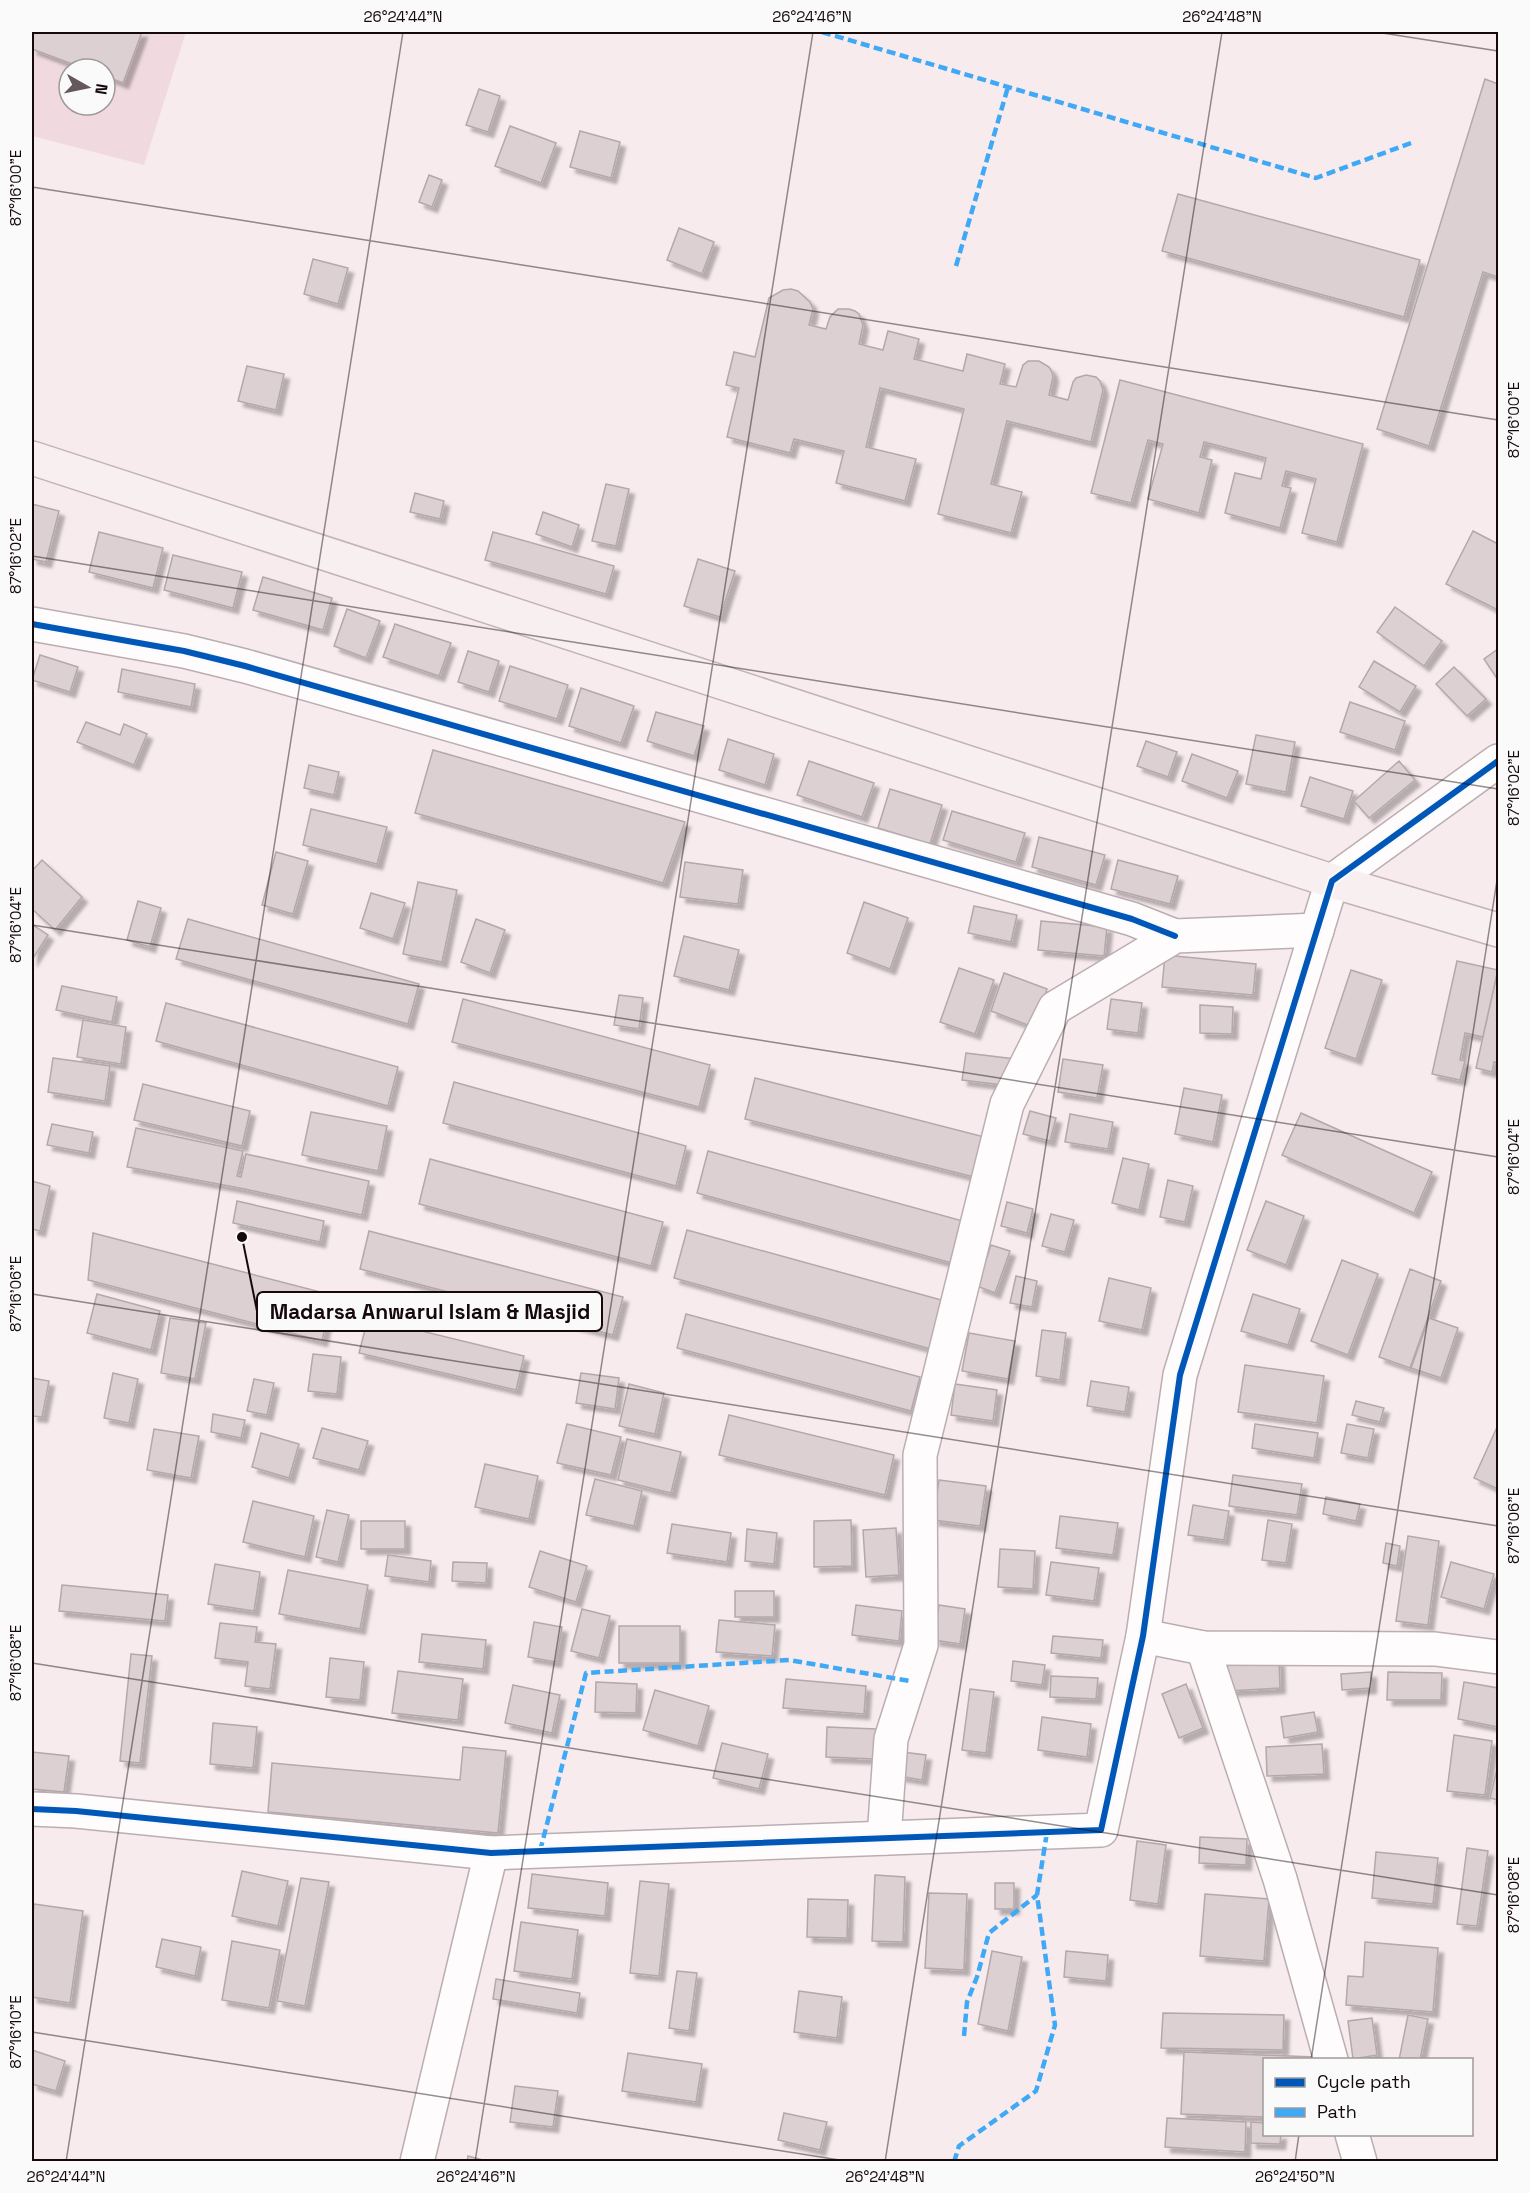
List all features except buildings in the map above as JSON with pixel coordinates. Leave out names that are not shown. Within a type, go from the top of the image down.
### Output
[{"type":"main road","points":[[32,458],[1332,881],[1498,930]]},
{"type":"street","points":[[32,624],[184,651],[245,666],[1132,919],[1175,936],[1317,930]]},
{"type":"street","points":[[32,1809],[76,1811],[491,1853],[1101,1830],[1143,1636],[1180,1375],[1332,881],[1498,761]]},
{"type":"street","points":[[884,1838],[891,1738],[921,1645],[920,1455],[1007,1104],[1055,1008],[1175,936]]},
{"type":"street","points":[[1143,1636],[1203,1648],[1435,1649],[1498,1657]]},
{"type":"street","points":[[1203,1648],[1280,1879],[1330,2058]]},
{"type":"street","points":[[417,2162],[491,1853]]},
{"type":"street","points":[[1353,2136],[1360,2162]]},
{"type":"shaded area","points":[[32,32],[186,32],[144,165],[32,136]]},
{"type":"marked path","points":[[822,32],[1316,178],[1411,143]]},
{"type":"marked path","points":[[956,266],[1008,87]]},
{"type":"marked path","points":[[540,1851],[586,1673],[789,1660],[910,1681]]},
{"type":"marked path","points":[[954,2162],[959,2146],[1036,2091],[1055,2025],[1037,1895],[1047,1832]]},
{"type":"marked path","points":[[964,2036],[967,2002],[977,1977],[989,1933],[1037,1895]]},
{"type":"cycle path","points":[[32,624],[184,651],[245,666],[1132,919],[1175,936]]},
{"type":"cycle path","points":[[32,1809],[76,1811],[491,1853],[1101,1830],[1143,1636],[1180,1375],[1332,881],[1498,761]]},
{"type":"place","name":"Madarsa Anwarul Islam & Masjid","points":[[242,1237]]}]
